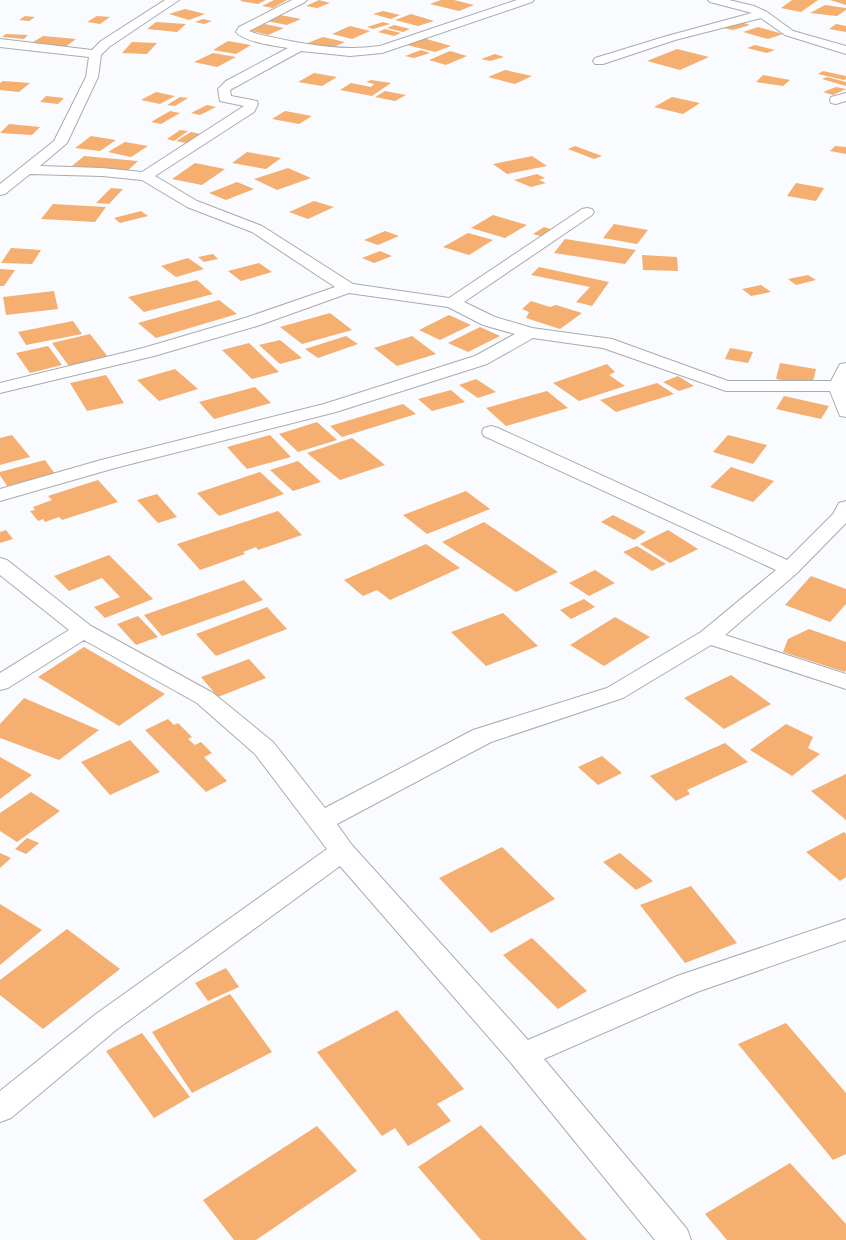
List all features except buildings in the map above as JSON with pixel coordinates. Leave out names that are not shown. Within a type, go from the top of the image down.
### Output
[{"type":"street","points":[[0,191],[60,143],[92,77],[95,54],[104,44],[173,0]]},
{"type":"street","points":[[301,0],[243,29],[242,32],[253,37],[333,52],[369,52],[389,47],[528,0]]},
{"type":"street","points":[[714,0],[750,8],[763,14],[789,33],[846,50]]},
{"type":"street","points":[[600,61],[671,38],[763,14]]},
{"type":"street","points":[[0,43],[95,54]]},
{"type":"street","points":[[144,176],[249,109],[252,104],[224,98],[224,89],[299,46]]},
{"type":"street","points":[[28,170],[102,172],[144,176],[192,204],[257,229],[348,288],[452,303],[489,321],[530,332],[606,343],[726,386],[837,386]]},
{"type":"street","points":[[452,303],[587,212]]},
{"type":"street","points":[[0,388],[148,352],[251,322],[348,288]]},
{"type":"street","points":[[0,495],[108,464],[330,408],[481,360],[530,332]]},
{"type":"street","points":[[846,368],[837,386],[846,412]]},
{"type":"street","points":[[491,432],[790,570]]},
{"type":"street","points":[[321,821],[482,736],[615,693],[709,637],[790,570],[842,516],[846,507]]},
{"type":"street","points":[[0,564],[83,631],[205,698],[264,748],[321,821],[342,851],[523,1055],[675,1240]]},
{"type":"street","points":[[0,684],[83,631]]},
{"type":"street","points":[[709,637],[846,682]]},
{"type":"street","points":[[0,1109],[106,1022],[342,851]]},
{"type":"street","points":[[523,1055],[687,984],[846,929]]}]
